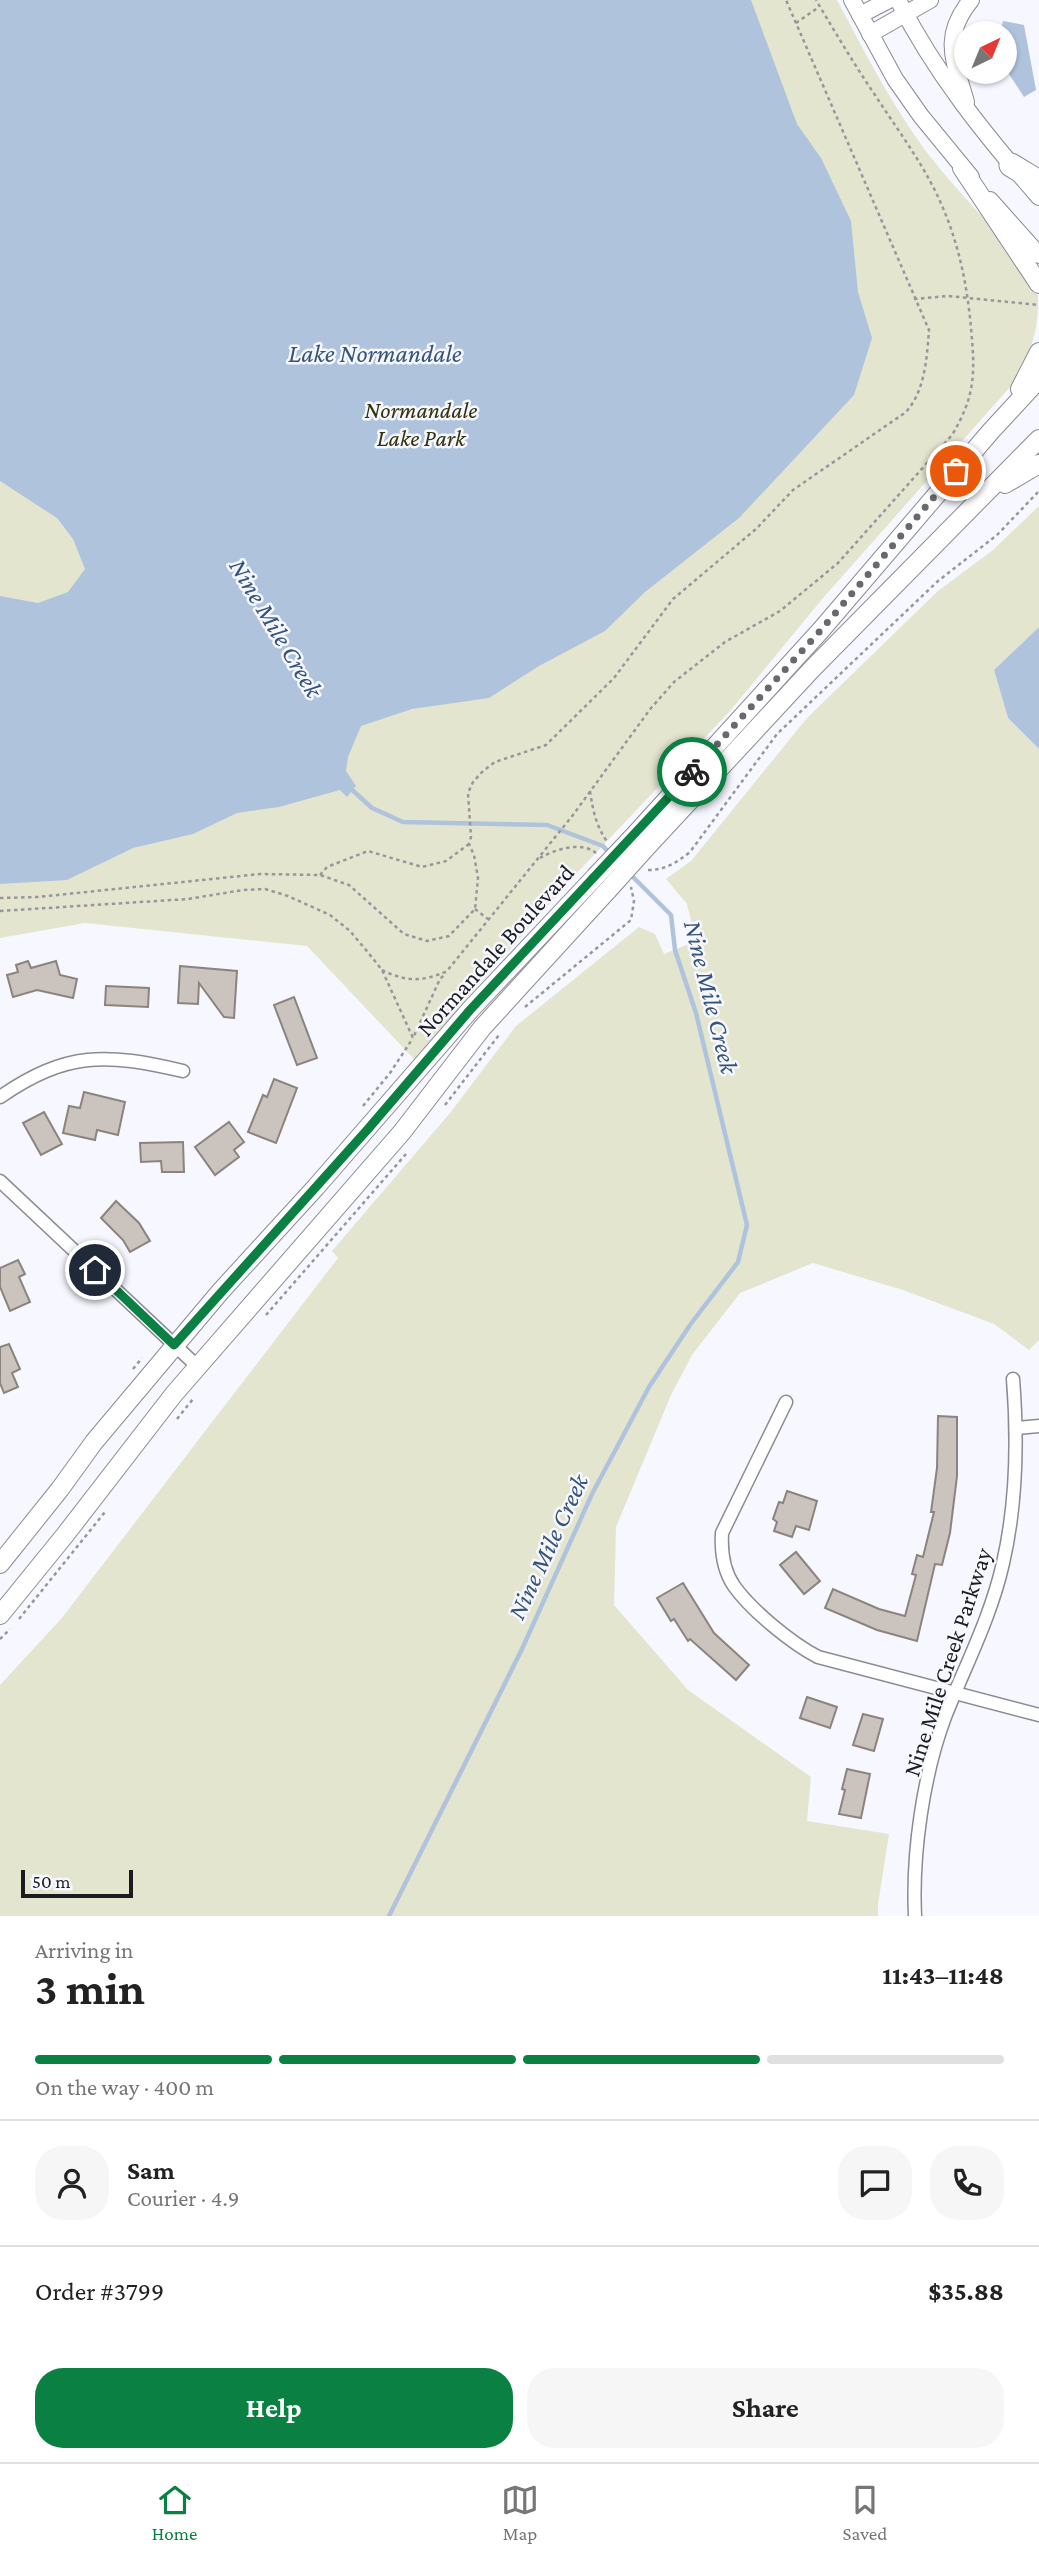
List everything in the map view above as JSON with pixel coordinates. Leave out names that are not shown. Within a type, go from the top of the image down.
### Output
[{"type":"highway","points":[[1012,165],[1039,182]]},
{"type":"main road","points":[[962,168],[1039,284]]},
{"type":"main road","points":[[991,431],[1034,365],[1039,352]]},
{"type":"main road","name":"Normandale Boulevard","points":[[637,845],[991,431],[1039,379]]},
{"type":"main road","name":"Normandale Boulevard","points":[[0,1564],[94,1442],[174,1345],[368,1129],[470,1010],[601,883],[1039,439]]},
{"type":"main road","points":[[984,496],[1039,464]]},
{"type":"main road","name":"Normandale Boulevard","points":[[0,1615],[198,1367],[402,1132],[482,1028],[601,883]]},
{"type":"street","points":[[852,0],[895,79],[921,116],[962,168],[1039,255]]},
{"type":"street","points":[[860,15],[889,0]]},
{"type":"street","points":[[870,34],[901,7],[930,0]]},
{"type":"street","points":[[970,114],[955,65],[951,38],[959,15],[971,0]]},
{"type":"street","points":[[901,7],[935,66],[970,114],[1039,197]]},
{"type":"street","points":[[0,1097],[29,1077],[79,1061],[118,1059],[183,1071]]},
{"type":"street","points":[[0,1181],[198,1367]]},
{"type":"street","name":"Nine Mile Creek Parkway","points":[[915,1916],[919,1839],[928,1779],[944,1720],[988,1616],[1003,1565],[1013,1513],[1017,1428],[1013,1379]]},
{"type":"street","points":[[786,1402],[722,1533],[722,1551],[733,1584],[785,1635],[818,1657],[1039,1715]]},
{"type":"street","points":[[1017,1428],[1039,1426]]},
{"type":"path","points":[[0,898],[38,897],[260,874],[320,875],[349,885],[404,934],[428,942],[449,936],[475,908],[478,878],[474,855],[469,845],[471,837],[468,814],[468,793],[472,782],[495,762],[546,745],[614,678],[673,599],[756,529],[793,490],[906,412],[913,404],[927,361],[929,330],[786,0]]},
{"type":"path","points":[[0,911],[132,904],[243,890],[265,890],[288,895],[330,915],[350,931],[382,970],[413,1038],[440,979],[573,815],[651,708],[674,682],[725,642],[780,611],[838,563],[952,435],[970,395],[974,371],[969,299],[953,235],[939,198],[916,156],[816,0]]},
{"type":"path","points":[[796,23],[820,7]]},
{"type":"path","points":[[914,299],[948,296],[1039,305]]},
{"type":"path","points":[[793,721],[938,581],[997,535],[1039,491]]},
{"type":"path","points":[[320,875],[327,867],[368,851],[422,867],[446,861],[469,845]]},
{"type":"path","points":[[475,908],[489,920]]},
{"type":"path","points":[[382,970],[415,981],[432,978],[447,971]]},
{"type":"green space","name":"Lake Normandale","points":[[0,0],[837,0],[908,126],[955,187],[1014,251],[1035,285],[1038,310],[1035,334],[1023,366],[1010,387],[823,598],[730,711],[574,876],[414,1059],[307,946],[85,923],[0,938]]},
{"type":"green space","points":[[1039,506],[1039,627],[994,670],[1008,718],[1039,749],[1039,1340],[1029,1350],[994,1324],[903,1290],[813,1263],[740,1293],[692,1355],[671,1395],[616,1527],[614,1605],[688,1690],[811,1777],[807,1821],[889,1834],[878,1916],[0,1916],[0,1685],[61,1619],[338,1258],[332,1251],[450,1113],[516,1026],[639,927],[655,934],[664,954],[696,941],[687,904],[666,879],[691,861],[807,718],[938,591],[993,550]]},
{"type":"water","name":"Lake Normandale","points":[[0,0],[751,0],[797,124],[821,158],[851,221],[858,292],[872,338],[854,395],[739,518],[645,592],[605,631],[539,666],[489,698],[412,709],[361,726],[348,757],[346,771],[356,786],[347,797],[340,790],[279,807],[237,813],[193,834],[133,848],[67,880],[0,884],[0,596],[38,603],[68,592],[85,569],[73,539],[57,518],[0,481]]},
{"type":"water","points":[[1017,24],[1024,25],[1036,90],[1024,97],[1015,84]]},
{"type":"water","points":[[1039,627],[1039,749],[1008,718],[994,670]]},
{"type":"building","points":[[28,961],[31,968],[56,961],[60,975],[77,979],[73,998],[37,990],[13,997],[7,975],[18,972],[16,965]]},
{"type":"building","points":[[180,966],[237,971],[234,1018],[224,1017],[199,983],[198,1004],[178,1003]]},
{"type":"building","points":[[106,986],[149,988],[148,1007],[105,1005]]},
{"type":"building","points":[[294,997],[317,1058],[297,1065],[274,1005]]},
{"type":"building","points":[[274,1079],[297,1088],[276,1143],[248,1132],[263,1095],[267,1097]]},
{"type":"building","points":[[84,1092],[125,1102],[118,1135],[97,1130],[95,1140],[63,1133],[69,1106],[80,1108]]},
{"type":"building","points":[[44,1112],[62,1144],[41,1155],[23,1123]]},
{"type":"building","points":[[229,1122],[244,1142],[234,1150],[239,1157],[215,1175],[195,1147]]},
{"type":"building","points":[[183,1142],[184,1172],[162,1172],[161,1161],[141,1162],[140,1143]]},
{"type":"building","points":[[116,1201],[139,1223],[150,1241],[130,1252],[123,1240],[101,1218]]},
{"type":"building","points":[[18,1260],[25,1274],[19,1277],[30,1302],[10,1311],[0,1287],[0,1268]]},
{"type":"building","points":[[9,1344],[20,1369],[12,1373],[18,1387],[4,1393],[0,1383],[0,1347]]},
{"type":"building","points":[[938,1416],[957,1417],[957,1476],[950,1533],[942,1565],[935,1564],[917,1641],[877,1630],[825,1608],[833,1589],[879,1609],[905,1616],[916,1575],[912,1574],[917,1555],[923,1557],[934,1512],[931,1512],[937,1468]]},
{"type":"building","points":[[787,1491],[817,1501],[809,1530],[796,1526],[792,1537],[774,1531],[777,1522],[773,1519],[779,1502],[783,1503]]},
{"type":"building","points":[[796,1552],[820,1581],[804,1594],[780,1565]]},
{"type":"building","points":[[683,1583],[714,1633],[749,1665],[736,1680],[690,1639],[688,1641],[657,1598]]},
{"type":"building","points":[[807,1697],[837,1707],[830,1728],[800,1718]]},
{"type":"building","points":[[863,1714],[883,1719],[874,1751],[853,1745]]},
{"type":"building","points":[[847,1769],[870,1774],[861,1818],[839,1814]]},
{"type":"waterway","name":"Nine Mile Creek","points":[[350,788],[372,808],[403,822],[547,825],[603,846],[610,854]]},
{"type":"waterway","name":"Nine Mile Creek","points":[[389,1916],[522,1649],[592,1494],[649,1387],[690,1325],[738,1262],[747,1225],[696,1013],[675,950],[671,915],[629,873]]},
{"type":"way so far","points":[[692,772],[821,630],[956,471]]},
{"type":"route","points":[[95,1270],[174,1345],[368,1129],[470,1010],[692,772]]},
{"type":"park label","name":"Normandale Lake Park","points":[[421,423]]}]
